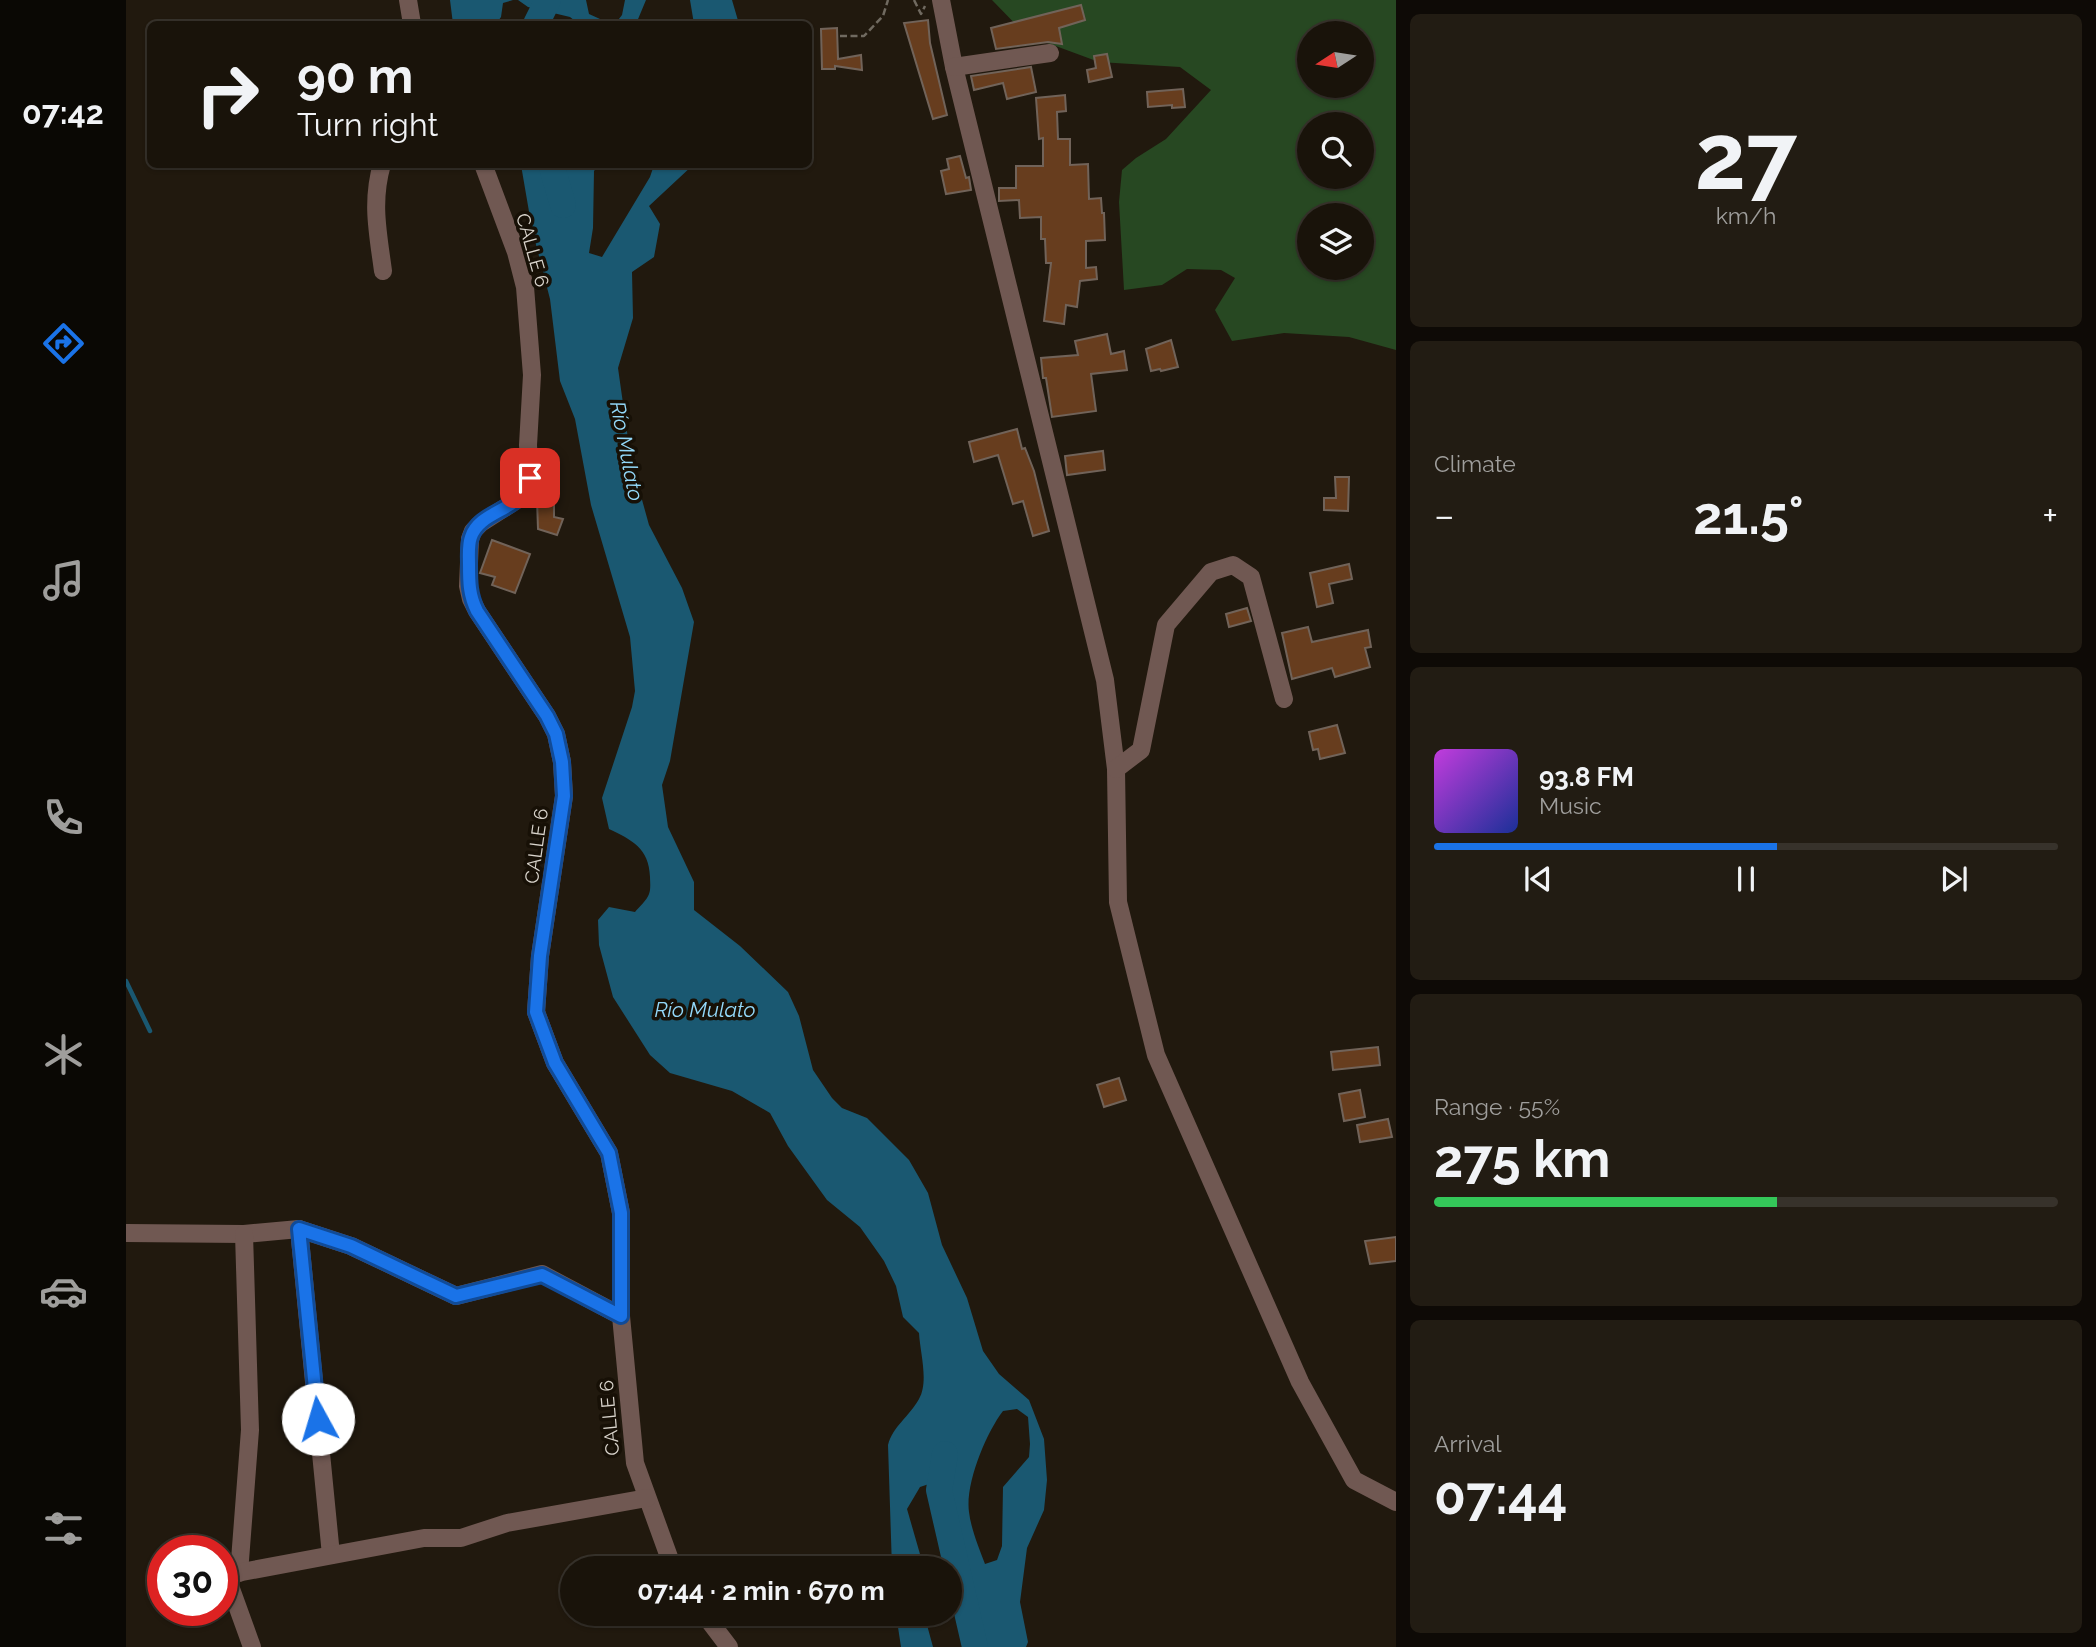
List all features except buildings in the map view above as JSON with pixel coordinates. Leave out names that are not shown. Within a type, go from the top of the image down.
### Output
[{"type":"street","points":[[940,0],[954,67],[1105,680],[1116,769],[1118,902],[1156,1055],[1300,1382],[1354,1480],[1396,1502]]},
{"type":"street","points":[[954,67],[1050,53]]},
{"type":"street","points":[[381,168],[375,191],[375,206],[383,271]]},
{"type":"street","name":"CALLE 6","points":[[484,168],[516,252],[525,287],[532,374],[527,445],[530,478],[528,488],[520,498],[481,523],[474,531],[470,539],[468,586],[477,611],[547,716],[556,734],[560,753],[564,796],[540,956],[536,1012],[555,1063],[609,1153],[621,1213],[621,1316],[635,1463],[669,1556]]},
{"type":"street","points":[[1116,769],[1141,750],[1166,625],[1211,572],[1233,565],[1251,576],[1284,699]]},
{"type":"street","points":[[126,1233],[244,1234],[299,1229],[351,1246],[456,1296],[542,1275],[621,1316]]},
{"type":"street","points":[[299,1229],[331,1555]]},
{"type":"street","points":[[239,1573],[250,1430],[244,1234]]},
{"type":"street","points":[[252,1647],[226,1575],[424,1538],[461,1538],[508,1523],[647,1498]]},
{"type":"street","points":[[713,1626],[729,1647]]},
{"type":"path","points":[[840,36],[864,36],[883,16],[888,0]]},
{"type":"path","points":[[914,0],[921,14],[928,0]]},
{"type":"green space","points":[[992,0],[1396,0],[1396,350],[1349,337],[1284,333],[1232,341],[1215,310],[1235,278],[1221,270],[1187,269],[1162,285],[1124,290],[1119,202],[1122,170],[1166,139],[1211,90],[1180,67],[1099,62],[1026,35]]},
{"type":"water","points":[[450,0],[513,0],[503,3],[498,21],[453,21]]},
{"type":"water","points":[[518,0],[586,0],[589,14],[604,21],[575,21],[570,17],[528,7]]},
{"type":"water","points":[[625,0],[646,0],[637,21],[617,21],[622,15]]},
{"type":"water","points":[[690,0],[732,0],[738,21],[694,21]]},
{"type":"water","name":"Río Mulato","points":[[522,168],[551,168],[553,171],[556,168],[596,168],[594,171],[593,228],[589,253],[602,257],[653,168],[690,168],[649,206],[660,224],[654,257],[632,272],[633,318],[618,368],[631,460],[649,525],[682,588],[694,622],[670,761],[662,785],[668,827],[694,882],[694,910],[740,946],[788,992],[799,1016],[813,1070],[832,1098],[842,1108],[867,1118],[909,1160],[928,1193],[942,1245],[967,1298],[983,1351],[999,1374],[1029,1400],[1044,1439],[1047,1480],[1044,1510],[1027,1548],[1020,1602],[1028,1642],[1026,1647],[986,1647],[977,1603],[962,1565],[944,1489],[932,1483],[920,1487],[907,1509],[921,1556],[892,1556],[888,1445],[894,1432],[919,1399],[924,1376],[919,1333],[903,1317],[896,1286],[884,1261],[860,1227],[827,1200],[788,1146],[770,1113],[732,1091],[670,1073],[650,1055],[613,997],[599,945],[598,920],[609,907],[635,912],[650,892],[649,867],[643,852],[632,841],[609,829],[602,798],[635,691],[630,637],[591,505],[575,419],[560,381],[550,299],[532,229]],"holes":[[[1017,1409],[1028,1417],[1029,1457],[1003,1487],[1002,1546],[997,1560],[985,1564],[969,1512],[970,1488],[984,1445],[1003,1411]]]},
{"type":"water","points":[[898,1626],[927,1626],[933,1647],[901,1647]]},
{"type":"waterway","name":"Río Mulato","points":[[538,21],[548,0]]},
{"type":"waterway","name":"Río Mulato","points":[[552,168],[563,205]]},
{"type":"waterway","points":[[126,981],[150,1031]]},
{"type":"waterway","name":"Río Mulato","points":[[945,1454],[939,1490],[975,1647]]},
{"type":"route","points":[[318,1419],[299,1229],[351,1246],[456,1296],[542,1275],[621,1316],[621,1213],[609,1153],[555,1063],[536,1012],[540,956],[564,796],[562,762],[556,734],[547,716],[477,611],[468,586],[470,539],[474,531],[481,523],[520,498],[528,488],[530,478]]}]
